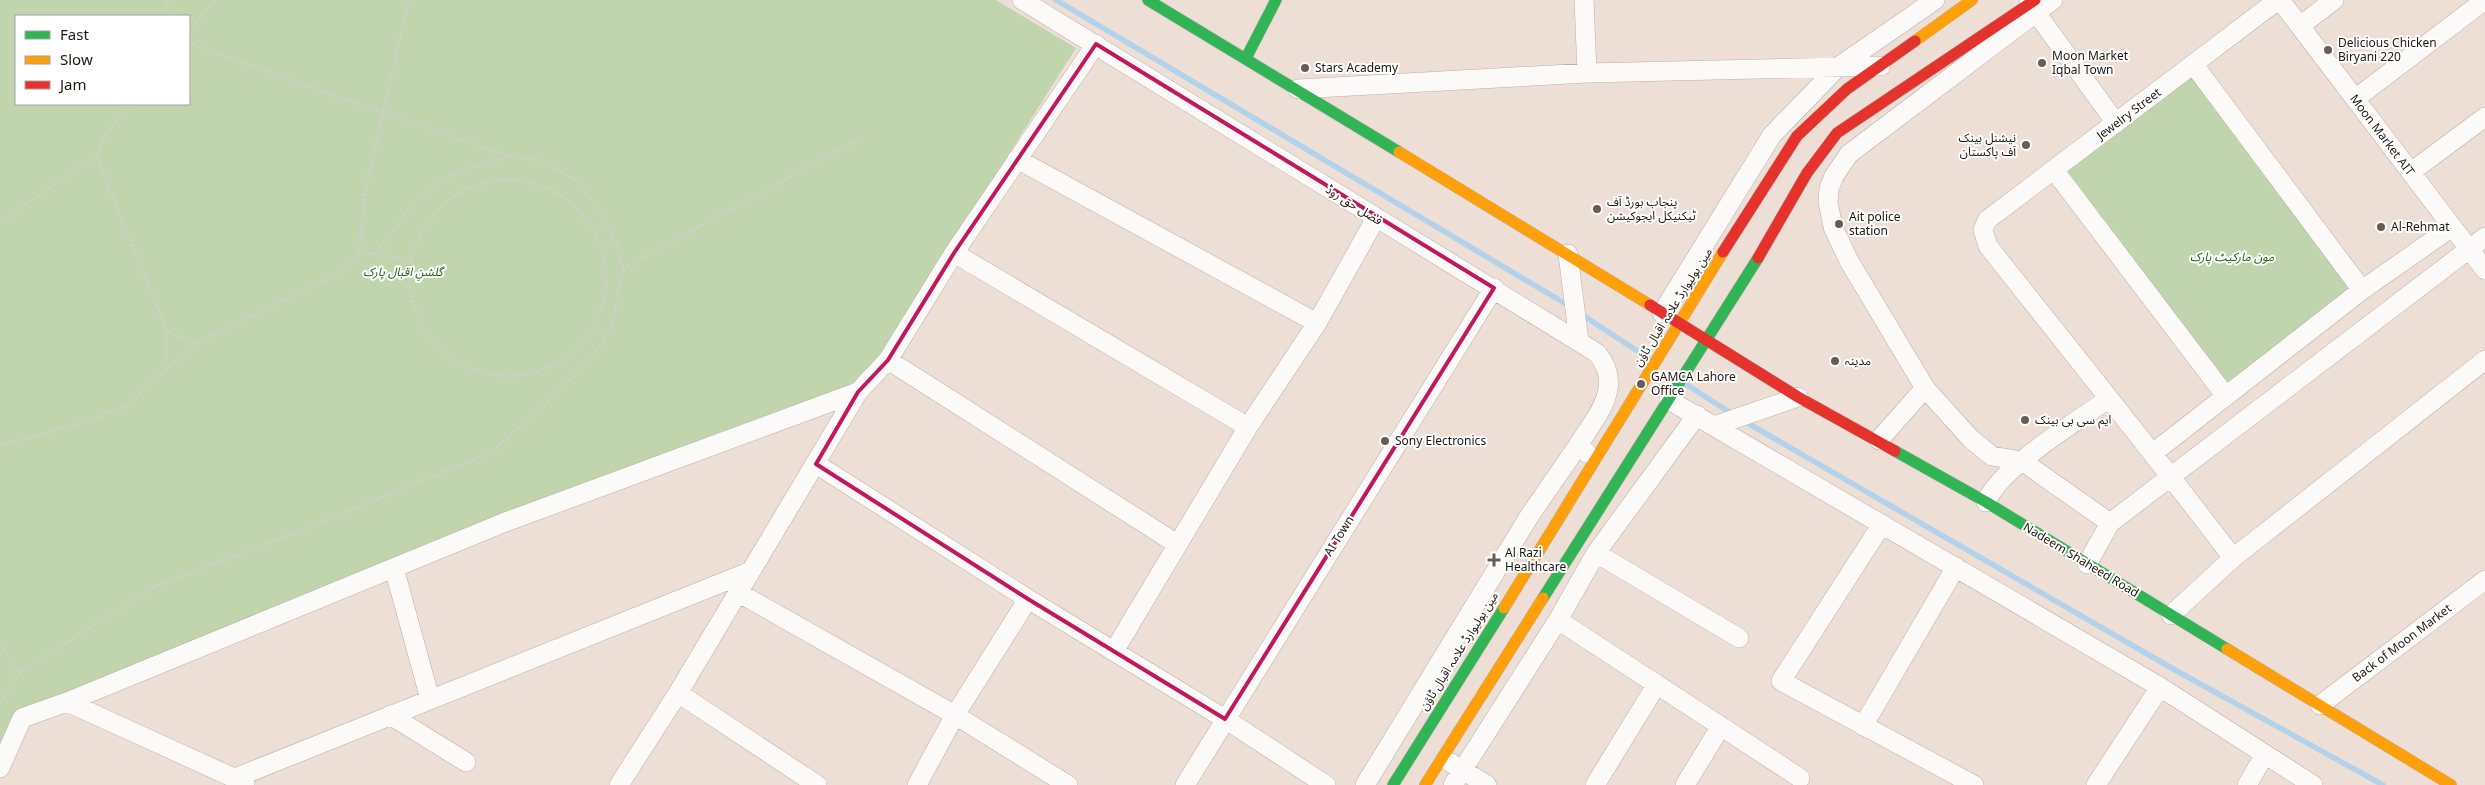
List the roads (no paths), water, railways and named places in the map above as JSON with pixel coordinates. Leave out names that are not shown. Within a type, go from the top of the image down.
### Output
[{"type":"main road","points":[[1148,0],[1298,89],[1707,340]]},
{"type":"main road","points":[[1246,58],[1276,0]]},
{"type":"main road","name":"مین بولیوارڈ علامہ اقبال ٹاؤن","points":[[1393,785],[1597,459],[1678,323],[1796,136],[1832,102],[1972,0]]},
{"type":"main road","points":[[1425,785],[1766,246],[1800,184],[1821,151],[1837,133],[2032,4]]},
{"type":"main road","name":"Nadeem Shaheed Road","points":[[1707,340],[1798,397],[1879,440],[1986,502],[2452,785]]},
{"type":"street","name":"فضل حق روڈ","points":[[1022,0],[1578,340],[1597,352],[1604,361],[1610,382],[1609,393],[1604,402],[1577,446],[1530,515],[1365,785]]},
{"type":"street","points":[[1584,0],[1587,73]]},
{"type":"street","points":[[1662,313],[1772,135],[1838,67],[1935,0]]},
{"type":"street","points":[[2053,0],[2032,4],[1849,154],[1834,176],[1830,189],[1830,215],[1838,239],[1925,388],[1971,439],[1992,456],[2022,461],[2110,523]]},
{"type":"street","name":"Moon Market AIT","points":[[2279,0],[2485,270]]},
{"type":"street","name":"Jewelry Street","points":[[2108,399],[1988,246],[1983,230],[1987,220],[2279,0]]},
{"type":"street","points":[[2300,26],[2334,0]]},
{"type":"street","points":[[2355,98],[2485,0]]},
{"type":"street","points":[[2032,4],[2116,123]]},
{"type":"street","points":[[619,785],[678,694],[858,392],[888,360],[954,253],[1096,44]]},
{"type":"street","points":[[2194,65],[2362,290]]},
{"type":"street","points":[[1298,89],[1587,73],[1882,66]]},
{"type":"street","points":[[2410,172],[2485,117]]},
{"type":"street","points":[[1017,158],[1316,323]]},
{"type":"street","points":[[2054,170],[2225,395]]},
{"type":"street","points":[[1800,184],[1830,189]]},
{"type":"street","points":[[1114,651],[1248,427],[1316,323],[1376,218]]},
{"type":"street","points":[[2153,453],[2362,290],[2452,227]]},
{"type":"street","points":[[2087,564],[2110,523],[2170,475],[2485,237]]},
{"type":"street","points":[[954,253],[1248,427]]},
{"type":"street","points":[[1568,254],[1578,340]]},
{"type":"street","name":"AI Town","points":[[1185,785],[1494,288]]},
{"type":"street","points":[[888,360],[1177,544]]},
{"type":"street","points":[[2171,615],[2233,558],[2485,360]]},
{"type":"street","points":[[1879,440],[1925,388]]},
{"type":"street","points":[[0,768],[22,718],[67,702],[503,523],[858,392]]},
{"type":"street","points":[[1672,395],[1697,415],[1719,424],[1882,524],[2160,687],[2264,756],[2312,785]]},
{"type":"street","points":[[1719,424],[1798,397]]},
{"type":"street","points":[[1986,502],[1991,490],[2022,461],[2108,399],[2153,453],[2233,558]]},
{"type":"street","points":[[1458,777],[1558,620],[1596,553],[1697,415]]},
{"type":"street","points":[[1577,446],[1597,459]]},
{"type":"street","points":[[816,464],[1028,599],[1225,719],[1326,785]]},
{"type":"street","points":[[1882,524],[1781,681],[1974,785]]},
{"type":"street","points":[[1596,553],[1739,638]]},
{"type":"street","points":[[1862,726],[1956,567]]},
{"type":"street","points":[[394,568],[430,698]]},
{"type":"street","points":[[67,702],[241,781],[430,698],[751,571]]},
{"type":"street","name":"Back of Moon Market","points":[[2320,705],[2485,580]]},
{"type":"street","points":[[739,593],[956,715],[1059,783]]},
{"type":"street","points":[[917,785],[956,715],[1028,599]]},
{"type":"street","points":[[1558,620],[1800,778]]},
{"type":"street","points":[[1594,785],[1657,684]]},
{"type":"street","points":[[2096,785],[2160,687]]},
{"type":"street","points":[[678,694],[817,785]]},
{"type":"street","points":[[390,715],[466,762]]},
{"type":"street","points":[[1685,785],[1721,726]]},
{"type":"street","points":[[2247,785],[2264,756]]},
{"type":"street","points":[[1442,758],[1458,777],[1487,785]]},
{"type":"waterway","points":[[1056,0],[1571,307]]},
{"type":"waterway","points":[[1581,314],[1648,358]]},
{"type":"waterway","points":[[1687,385],[1734,415]]},
{"type":"waterway","points":[[1744,421],[2175,670],[2383,785]]},
{"type":"place","name":"Delicious Chicken Biryani 220","points":[[2328,50]]},
{"type":"place","name":"Moon Market Iqbal Town","points":[[2042,63]]},
{"type":"place","name":"Stars Academy","points":[[1305,68]]},
{"type":"place","name":"نیشنل بینک آف پاکستان","points":[[2026,145]]},
{"type":"place","name":"پنجاب بورڈ آف ٹیکنیکل ایجوکیشن","points":[[1597,209]]},
{"type":"place","name":"Ait police station","points":[[1839,224]]},
{"type":"place","name":"Al-Rehmat","points":[[2381,227]]},
{"type":"place","name":"مدینہ","points":[[1835,361]]},
{"type":"place","name":"GAMCA Lahore Office","points":[[1641,384]]},
{"type":"place","name":"ایم سی بی بینک","points":[[2025,420]]},
{"type":"place","name":"Sony Electronics","points":[[1385,441]]},
{"type":"place","name":"Al Razi Healthcare","points":[[1494,560]]},
{"type":"park label","name":"مون مارکیٹ پارک","points":[[2232,257]]},
{"type":"park label","name":"گلشنِ اقبال پارک","points":[[403,272]]}]
